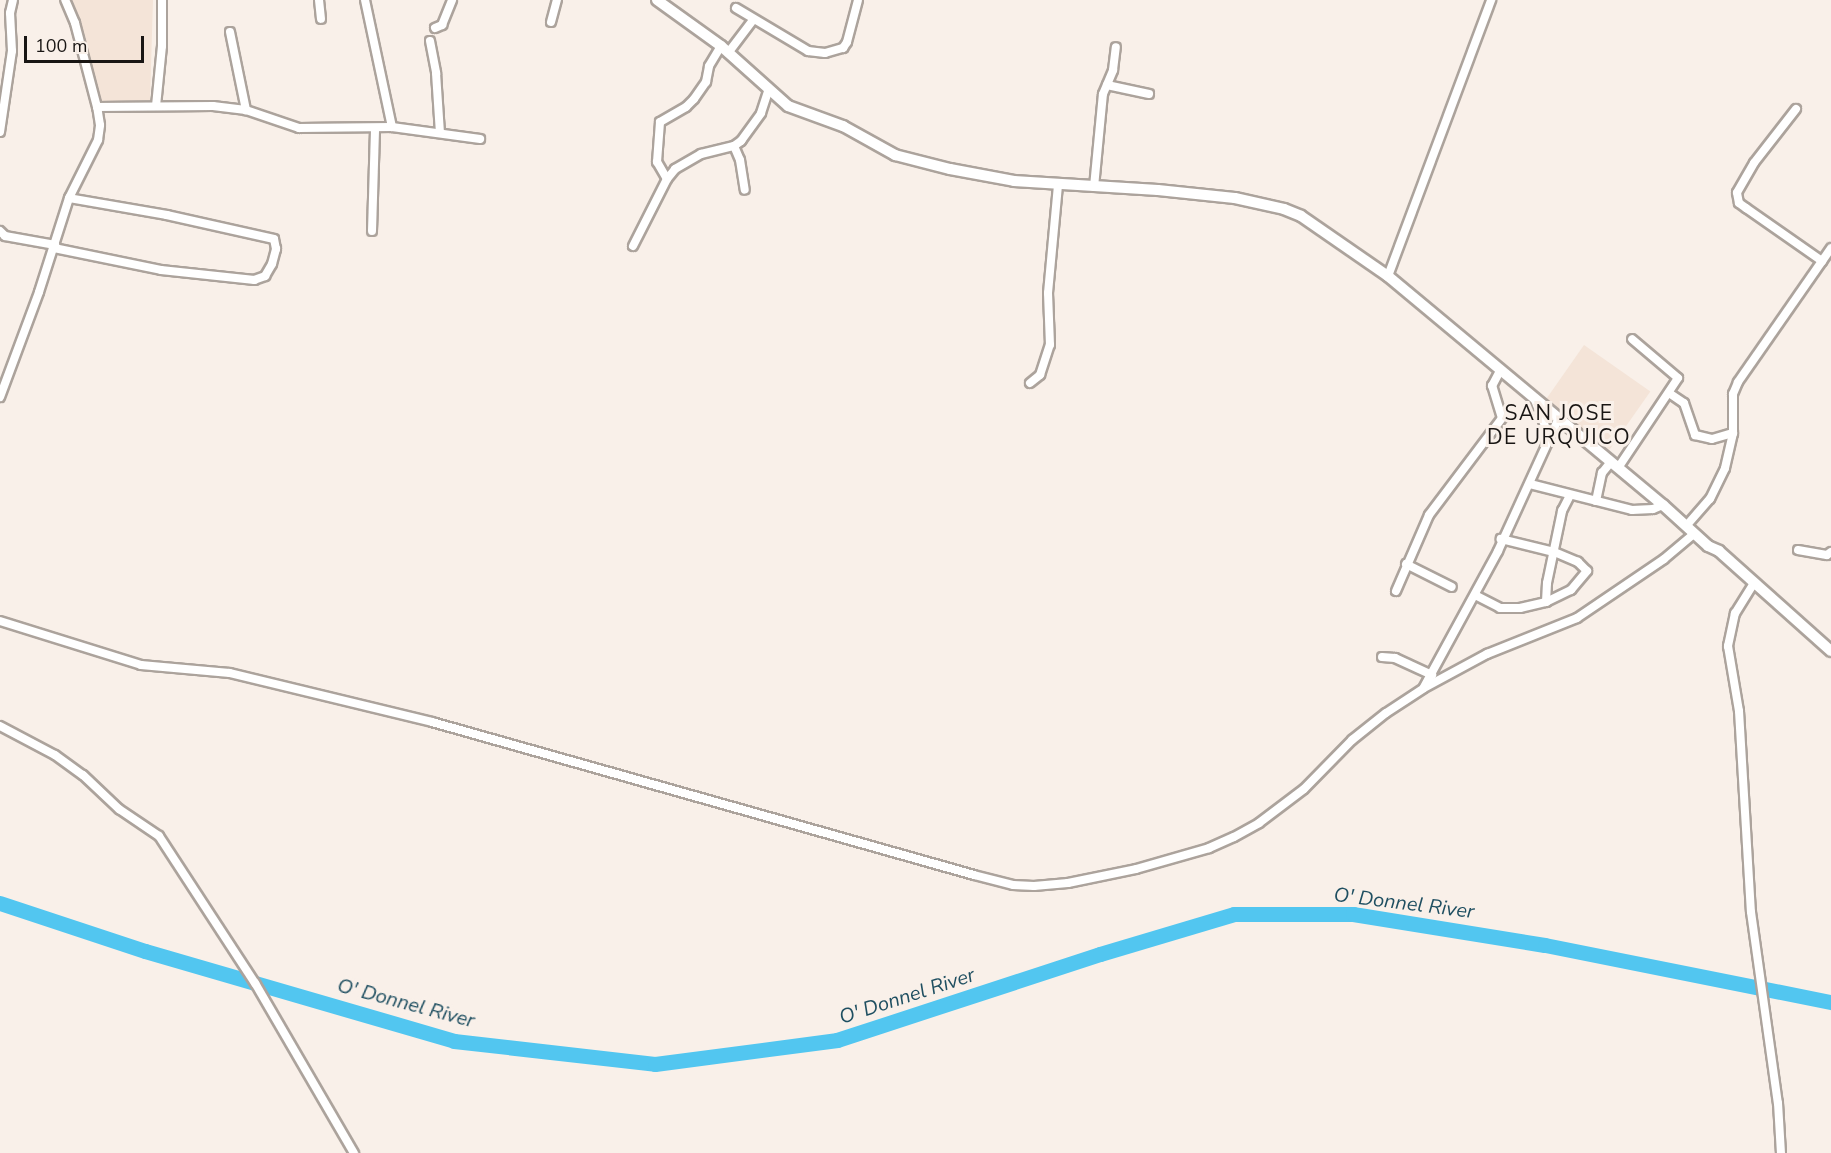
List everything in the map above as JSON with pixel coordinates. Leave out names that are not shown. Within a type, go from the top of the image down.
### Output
[{"type":"street","points":[[0,132],[12,51],[10,12],[13,0]]},
{"type":"street","points":[[0,396],[55,246],[69,198],[98,140],[100,125],[97,107],[77,30],[65,0]]},
{"type":"street","points":[[156,106],[162,46],[162,0]]},
{"type":"street","points":[[319,0],[321,19]]},
{"type":"street","points":[[365,0],[392,127]]},
{"type":"street","points":[[435,28],[445,19],[452,0]]},
{"type":"street","points":[[551,22],[556,0]]},
{"type":"street","points":[[657,0],[724,50],[788,106],[843,126],[895,154],[950,169],[1014,181],[1158,189],[1235,198],[1284,209],[1301,216],[1388,276],[1558,420],[1663,505],[1708,546],[1719,551],[1831,651]]},
{"type":"street","points":[[736,8],[808,51],[825,53],[843,48],[847,42],[858,0]]},
{"type":"street","points":[[1388,276],[1491,0]]},
{"type":"street","points":[[667,179],[657,162],[660,122],[686,107],[694,99],[706,82],[709,66],[753,20]]},
{"type":"street","points":[[230,32],[246,110]]},
{"type":"street","points":[[430,40],[436,73],[440,133]]},
{"type":"street","points":[[1094,187],[1103,94],[1113,70],[1116,47]]},
{"type":"street","points":[[1107,85],[1149,94]]},
{"type":"street","points":[[633,246],[667,179],[675,169],[701,154],[734,146],[751,130],[761,113],[770,89]]},
{"type":"street","points":[[97,107],[193,104],[246,110],[299,128],[392,127],[480,139]]},
{"type":"street","points":[[1796,109],[1754,163],[1737,193],[1739,203],[1822,261]]},
{"type":"street","points":[[372,231],[375,128]]},
{"type":"street","points":[[734,146],[743,172],[745,190]]},
{"type":"street","points":[[1030,383],[1040,375],[1050,345],[1047,311],[1058,185]]},
{"type":"street","points":[[0,231],[5,236],[161,270],[254,280],[265,276],[272,264],[276,249],[274,239],[168,215],[69,198]]},
{"type":"street","points":[[0,621],[141,664],[230,674],[432,722],[1013,885],[1068,883],[1136,869],[1209,848],[1234,837],[1259,823],[1304,789],[1369,726],[1424,688],[1487,654],[1577,618],[1656,565],[1691,529],[1720,481],[1731,449],[1732,404],[1736,388],[1831,248]]},
{"type":"street","points":[[1596,501],[1602,473],[1614,465],[1676,383],[1677,375],[1632,339]]},
{"type":"street","points":[[1396,591],[1429,515],[1502,418],[1492,386],[1500,371]]},
{"type":"street","points":[[1669,393],[1684,403],[1695,435],[1712,439],[1733,433]]},
{"type":"street","points":[[1535,400],[1546,429],[1545,448]]},
{"type":"street","points":[[1424,688],[1475,596],[1530,484],[1558,420]]},
{"type":"street","points":[[1530,484],[1642,511],[1663,505]]},
{"type":"street","points":[[1546,602],[1562,512],[1570,495]]},
{"type":"street","points":[[1475,596],[1500,608],[1510,610],[1546,602],[1571,590],[1587,571],[1578,562],[1554,552],[1501,539]]},
{"type":"street","points":[[1798,550],[1827,555],[1831,552]]},
{"type":"street","points":[[1406,564],[1452,587]]},
{"type":"street","points":[[1754,583],[1735,613],[1728,646],[1739,711],[1751,912],[1778,1103],[1781,1153]]},
{"type":"street","points":[[1382,657],[1395,658],[1432,675]]},
{"type":"street","points":[[0,726],[55,755],[83,775],[119,809],[159,836],[255,983],[354,1153]]},
{"type":"shaded area","points":[[71,0],[153,0],[150,100],[98,104]]},
{"type":"shaded area","points":[[1584,345],[1650,391],[1610,450],[1543,403]]},
{"type":"waterway","name":"O' Donnel River","points":[[0,903],[145,951],[454,1041],[655,1064],[837,1040],[1100,954],[1234,914],[1353,914],[1545,945],[1831,1002]]},
{"type":"district","name":"SAN JOSE DE URQUICO","points":[[1559,425]]}]
